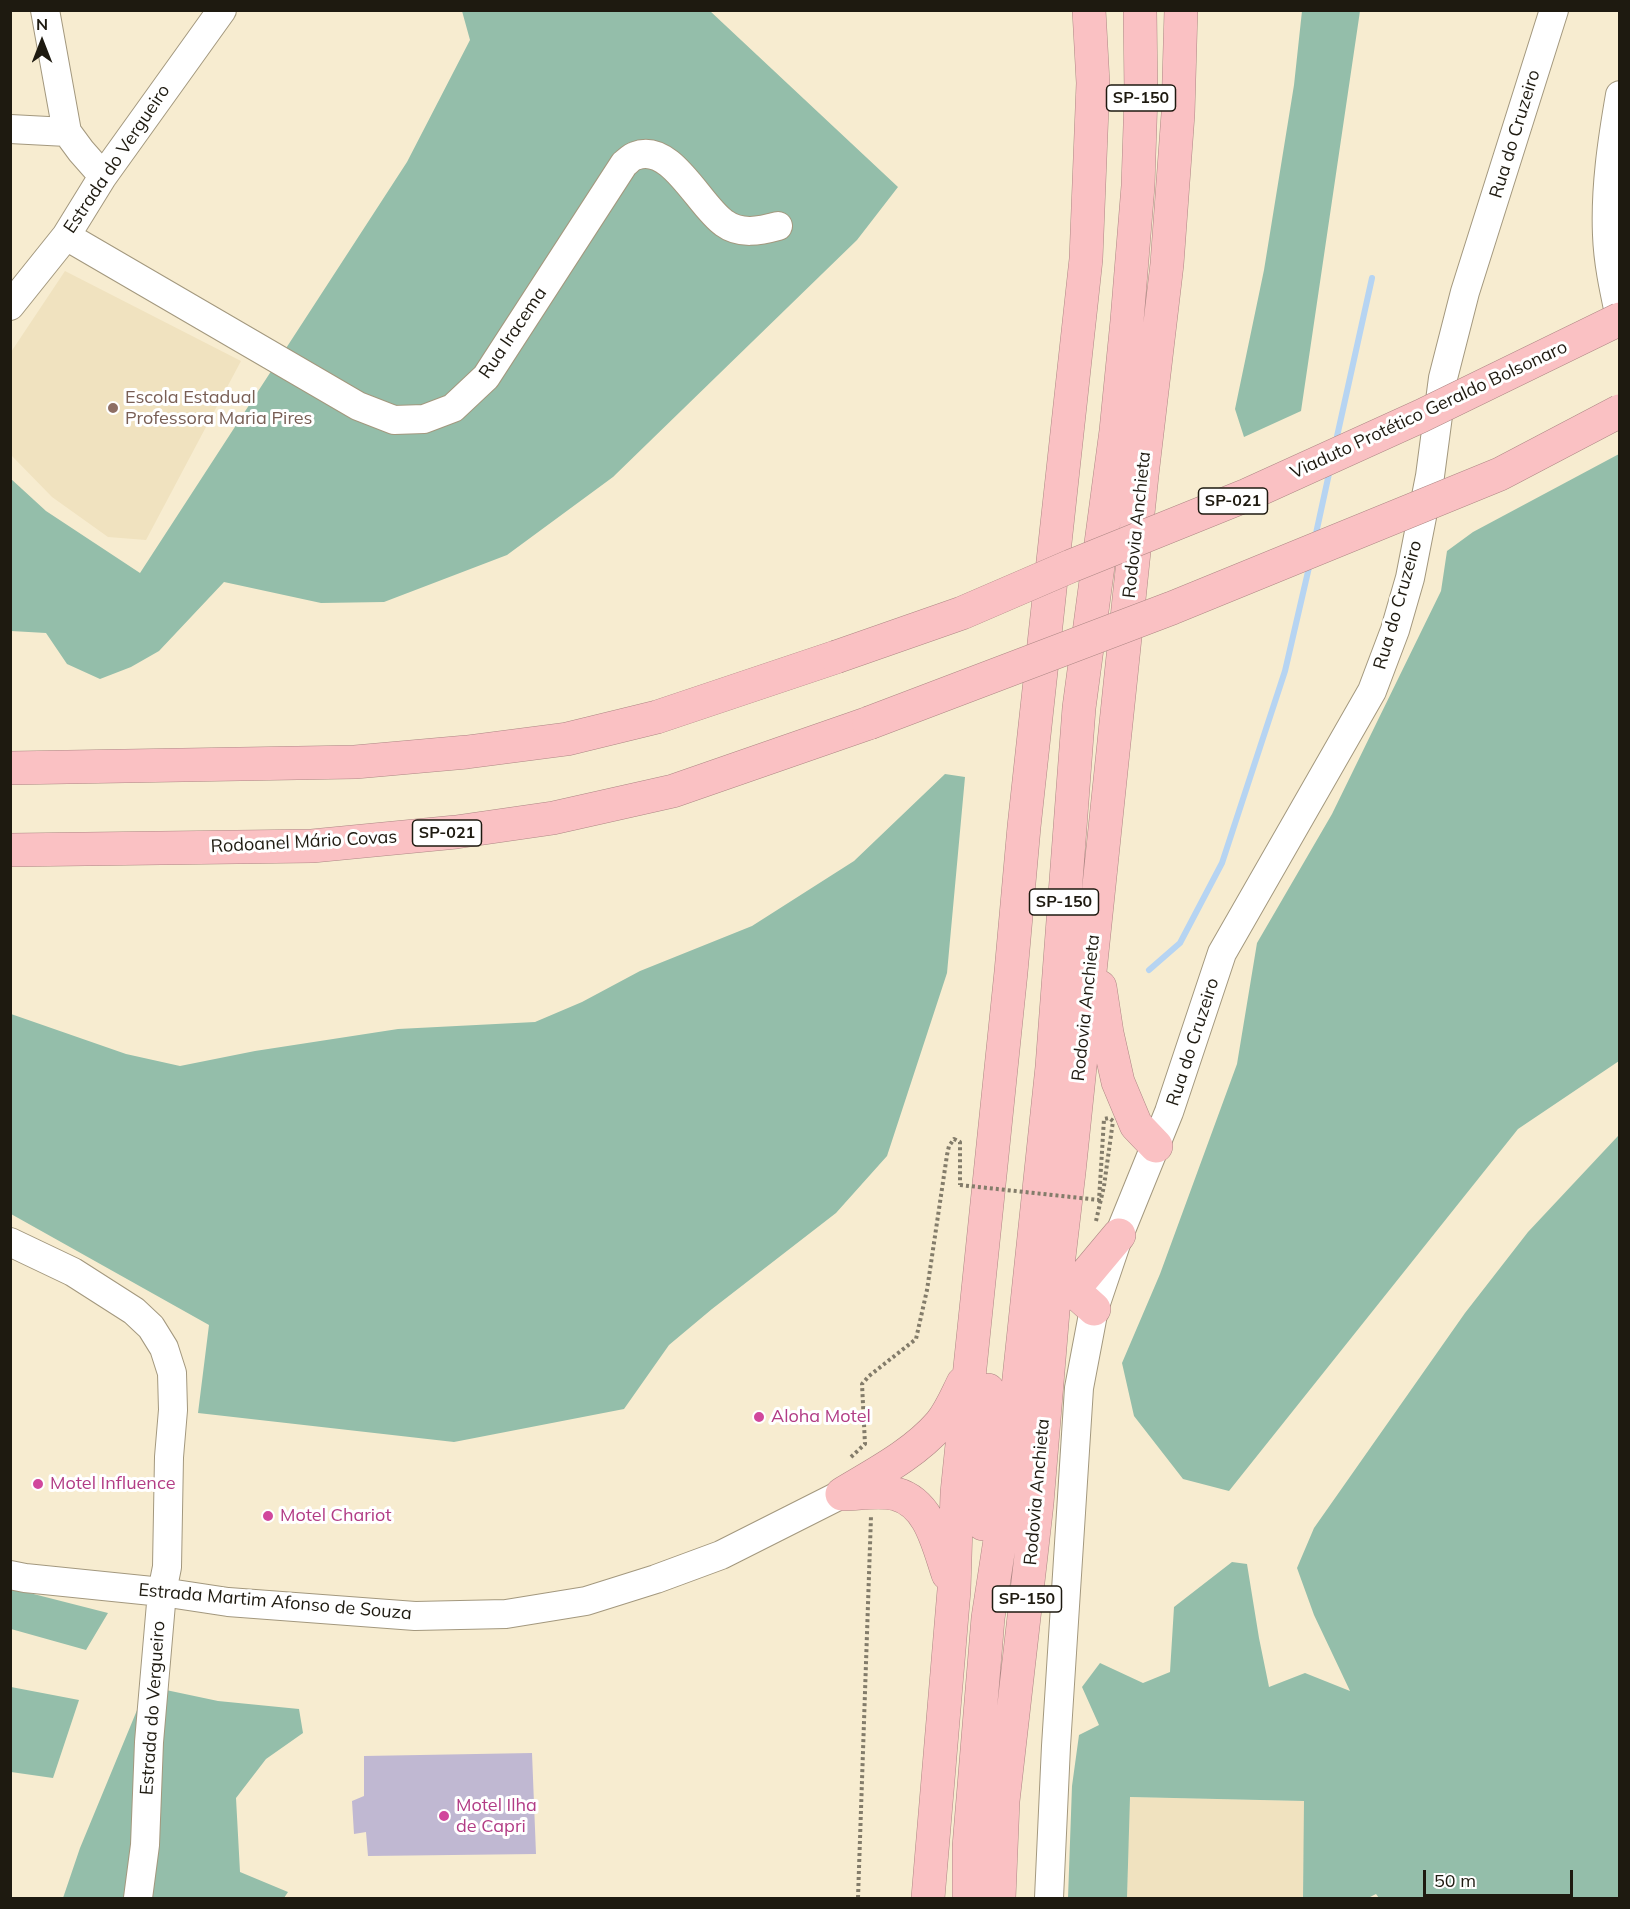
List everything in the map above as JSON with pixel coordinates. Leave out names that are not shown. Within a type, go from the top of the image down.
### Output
[{"type":"highway","name":"SP-150","points":[[928,1899],[954,1590],[957,1493],[1025,815],[1086,260],[1093,83],[1089,10]]},
{"type":"highway","name":"Rodovia Anchieta","points":[[969,1899],[969,1847],[988,1618],[1006,1501],[1052,1067],[1079,708],[1116,431],[1127,321],[1138,186],[1141,95],[1140,10]]},
{"type":"highway","name":"Rodovia Anchieta","points":[[999,1899],[1003,1801],[1037,1503],[1074,1299],[1096,917],[1142,475],[1167,264],[1178,114],[1181,10]]},
{"type":"highway","name":"Viaduto Protético Geraldo Bolsonaro","points":[[10,768],[355,762],[467,752],[567,739],[657,717],[963,613],[1071,566],[1247,495],[1421,416],[1620,319]]},
{"type":"highway","name":"Rodoanel Mário Covas","points":[[10,850],[312,846],[456,832],[553,818],[673,791],[869,723],[1172,608],[1500,474],[1620,411]]},
{"type":"highway","points":[[1096,917],[1101,993],[1118,1082],[1136,1125],[1156,1146]]},
{"type":"highway","points":[[1074,1299],[1119,1235]]},
{"type":"highway","points":[[981,1254],[987,1277],[989,1331],[981,1574],[988,1618]]},
{"type":"highway","points":[[842,1494],[908,1453],[928,1436],[955,1401],[971,1365]]},
{"type":"highway","points":[[842,1494],[896,1494],[916,1505],[927,1517],[954,1590]]},
{"type":"street","points":[[45,10],[67,132],[103,176]]},
{"type":"street","name":"Estrada do Vergueiro","points":[[10,306],[66,236],[103,176],[222,10]]},
{"type":"street","name":"Rua do Cruzeiro","points":[[1119,1235],[1156,1146],[1222,953],[1372,692],[1395,630],[1410,578],[1430,476],[1443,378],[1465,292],[1550,17]]},
{"type":"street","points":[[1620,95],[1611,147],[1607,211],[1610,267],[1620,319]]},
{"type":"street","points":[[10,129],[67,132]]},
{"type":"street","name":"Rua Iracema","points":[[66,236],[358,406],[394,420],[424,419],[453,408],[486,376],[624,164],[635,156],[651,154],[666,160],[723,223],[742,231],[759,231],[778,226]]},
{"type":"street","points":[[1607,211],[1620,184]]},
{"type":"street","name":"Estrada do Vergueiro","points":[[10,1242],[73,1272],[127,1306],[151,1327],[164,1348],[172,1373],[173,1410],[169,1457],[167,1567],[162,1592],[149,1742],[145,1845],[138,1899]]},
{"type":"street","points":[[1048,1899],[1079,1388],[1074,1299]]},
{"type":"street","name":"Estrada Martim Afonso de Souza","points":[[10,1575],[162,1592],[228,1602],[415,1616],[506,1614],[586,1601],[656,1579],[721,1555],[842,1494]]},
{"type":"path","points":[[847,1460],[865,1444],[862,1384],[916,1339],[927,1290],[947,1155],[954,1139],[960,1142],[960,1185],[1099,1200],[1104,1119],[1109,1119],[1113,1122],[1104,1186]]},
{"type":"path","points":[[842,1494],[865,1502],[871,1515],[858,1899]]},
{"type":"shaded area","name":"Escola Estadual Professora Maria Pires","points":[[65,271],[241,361],[146,540],[108,537],[52,497],[11,455],[11,352]]},
{"type":"shaded area","points":[[1129,1797],[1305,1801],[1303,1898],[1127,1898]]},
{"type":"green space","points":[[462,11],[710,11],[898,187],[857,240],[613,477],[507,555],[384,602],[321,603],[224,582],[159,651],[131,667],[100,679],[67,664],[46,633],[11,631],[10,478],[46,511],[140,573],[407,162],[470,40]]},
{"type":"green space","points":[[1302,11],[1360,11],[1301,411],[1244,437],[1235,409],[1264,270],[1294,85]]},
{"type":"green space","points":[[1619,454],[1619,1061],[1518,1129],[1229,1491],[1183,1479],[1134,1416],[1122,1363],[1160,1274],[1237,1064],[1257,943],[1332,814],[1441,591],[1447,551],[1473,532]]},
{"type":"green space","points":[[945,774],[965,777],[947,973],[887,1156],[836,1213],[669,1345],[624,1409],[454,1442],[198,1413],[209,1325],[11,1214],[11,1014],[126,1054],[180,1066],[255,1051],[398,1029],[535,1022],[582,1002],[640,971],[752,926],[854,861]]},
{"type":"green space","points":[[1618,1136],[1619,1898],[1379,1898],[1376,1894],[1368,1898],[1303,1898],[1304,1801],[1130,1797],[1127,1898],[1068,1898],[1072,1786],[1079,1735],[1099,1725],[1082,1687],[1100,1663],[1143,1683],[1170,1672],[1174,1607],[1232,1562],[1247,1564],[1269,1687],[1305,1673],[1350,1691],[1314,1615],[1297,1568],[1314,1528],[1465,1313],[1528,1232]]},
{"type":"green space","points":[[10,1588],[108,1613],[86,1650],[11,1629]]},
{"type":"green space","points":[[147,1686],[218,1701],[299,1709],[303,1733],[266,1759],[236,1798],[240,1872],[288,1892],[284,1898],[63,1898],[80,1848]]},
{"type":"green space","points":[[11,1687],[79,1700],[53,1778],[11,1772]]},
{"type":"building","name":"Motel Ilha de Capri","points":[[532,1753],[536,1854],[368,1856],[366,1832],[354,1834],[352,1801],[364,1796],[364,1756]]},
{"type":"waterway","points":[[1336,441],[1372,278]]},
{"type":"waterway","points":[[1315,538],[1330,469]]},
{"type":"waterway","points":[[1149,970],[1180,943],[1222,863],[1285,671],[1310,563]]},
{"type":"place","name":"Escola Estadual Professora Maria Pires","points":[[113,408]]},
{"type":"place","name":"Aloha Motel","points":[[759,1417]]},
{"type":"place","name":"Motel Influence","points":[[38,1484]]},
{"type":"place","name":"Motel Chariot","points":[[268,1516]]},
{"type":"place","name":"Motel Ilha de Capri","points":[[444,1816]]}]
